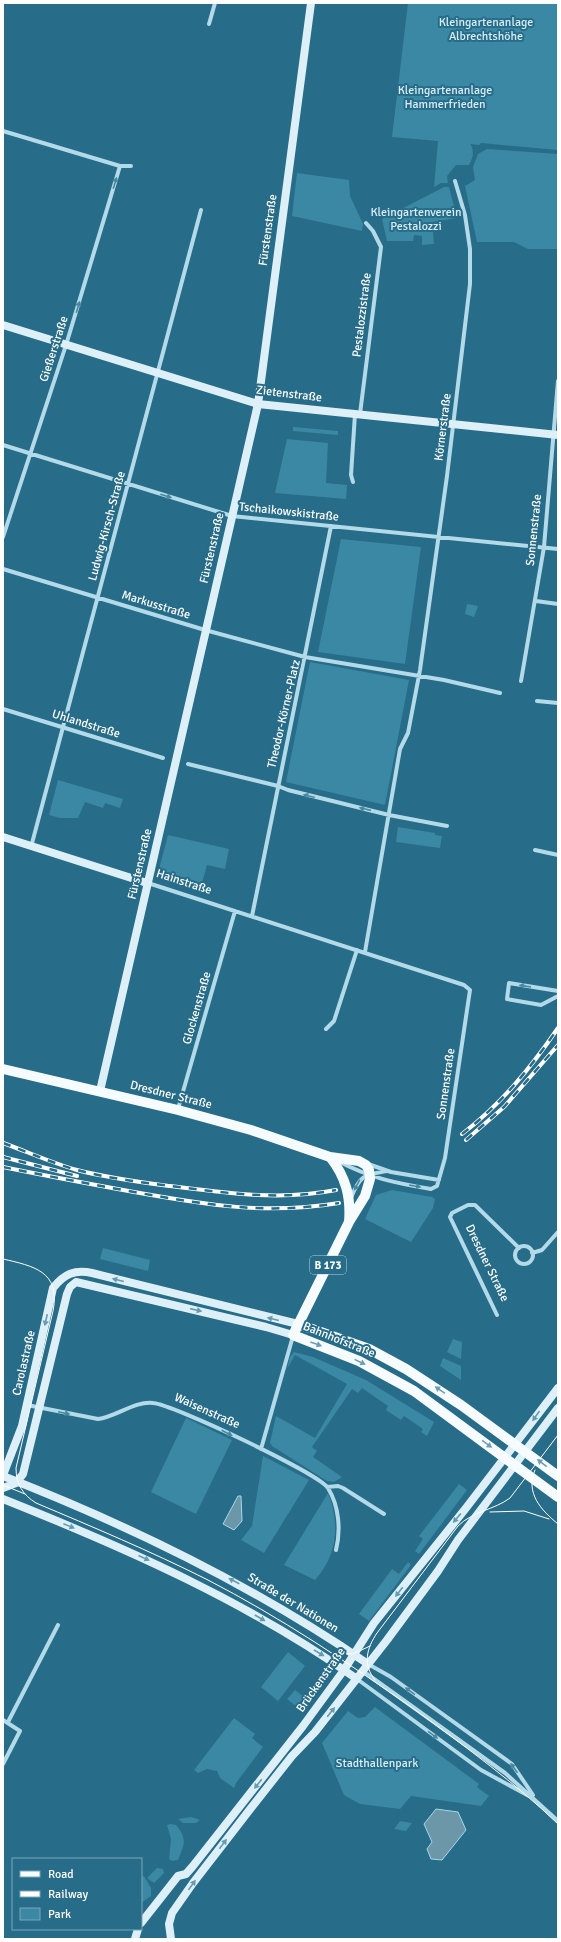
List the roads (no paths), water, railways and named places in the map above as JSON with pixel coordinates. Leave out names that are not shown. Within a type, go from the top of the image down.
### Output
[{"type":"main road","name":"Fürstenstraße","points":[[100,1091],[258,404],[310,3]]},
{"type":"main road","name":"Zietenstraße","points":[[3,325],[258,404],[556,435]]},
{"type":"main road","name":"Hainstraße","points":[[3,837],[147,883]]},
{"type":"main road","name":"Dresdner Straße","points":[[3,1069],[178,1110],[251,1130],[330,1157],[359,1161]]},
{"type":"main road","name":"B 173","points":[[330,1157],[344,1177],[350,1203],[349,1222]]},
{"type":"main road","points":[[359,1161],[368,1167],[369,1175]]},
{"type":"main road","name":"B 173","points":[[293,1335],[349,1222],[365,1196],[369,1175]]},
{"type":"main road","name":"Bahnhofstraße","points":[[80,1271],[298,1324],[369,1349],[437,1388],[526,1451],[558,1476]]},
{"type":"main road","name":"Carolastraße","points":[[3,1476],[22,1426],[53,1288],[71,1272],[80,1271]]},
{"type":"main road","name":"Bahnhofstraße","points":[[76,1282],[266,1327],[339,1352],[396,1380],[505,1457],[558,1497]]},
{"type":"main road","name":"Carolastraße","points":[[18,1482],[23,1474],[66,1294],[70,1287],[76,1282]]},
{"type":"main road","name":"Brückenstraße","points":[[142,1922],[178,1876],[186,1874],[291,1742],[344,1670],[374,1623],[558,1388]]},
{"type":"main road","name":"Brückenstraße","points":[[171,1939],[169,1924],[172,1913],[193,1883],[287,1762],[315,1732],[368,1664],[438,1572],[462,1534],[558,1408]]},
{"type":"main road","name":"Straße der Nationen","points":[[3,1476],[118,1524],[182,1554],[250,1590],[368,1664]]},
{"type":"main road","points":[[18,1482],[3,1485],[9,1498],[19,1505]]},
{"type":"main road","name":"Straße der Nationen","points":[[3,1499],[135,1554],[199,1584],[293,1637],[356,1679]]},
{"type":"street","points":[[209,24],[215,3]]},
{"type":"street","points":[[3,131],[120,166],[130,166]]},
{"type":"street","name":"Gießerstraße","points":[[3,537],[66,345],[120,166]]},
{"type":"street","name":"Körnerstraße","points":[[419,676],[439,537],[465,330],[470,270],[470,249],[465,215],[455,181]]},
{"type":"street","name":"Ludwig-Kirsch-Straße","points":[[31,847],[201,210]]},
{"type":"street","name":"Pestalozzistraße","points":[[353,482],[351,475],[357,414],[380,247],[373,231],[366,223]]},
{"type":"street","name":"Sonnenstraße","points":[[522,681],[544,547],[556,435],[558,381]]},
{"type":"street","name":"Tschaikowskistraße","points":[[3,445],[232,516],[558,549]]},
{"type":"street","points":[[305,657],[331,526]]},
{"type":"street","name":"Markusstraße","points":[[3,569],[206,630],[305,657]]},
{"type":"street","points":[[536,601],[558,604]]},
{"type":"street","name":"Theodor-Körner-Platz","points":[[447,826],[389,815],[288,790],[278,786],[305,657],[419,676],[500,694]]},
{"type":"street","points":[[365,952],[400,749],[408,733],[419,676]]},
{"type":"street","points":[[537,700],[558,703]]},
{"type":"street","name":"Uhlandstraße","points":[[3,709],[163,758]]},
{"type":"street","points":[[188,764],[278,786],[252,916]]},
{"type":"street","points":[[535,850],[558,855]]},
{"type":"street","name":"Hainstraße","points":[[147,883],[365,952],[464,985],[470,990]]},
{"type":"street","name":"Glockenstraße","points":[[178,1110],[235,911]]},
{"type":"street","points":[[326,1029],[334,1021],[357,950]]},
{"type":"street","points":[[558,991],[509,983],[507,999],[540,1005],[558,996]]},
{"type":"street","name":"Sonnenstraße","points":[[439,1180],[446,1151],[470,990]]},
{"type":"street","name":"Dresdner Straße","points":[[330,1157],[385,1181],[431,1189],[437,1186],[439,1180]]},
{"type":"street","points":[[359,1161],[387,1171],[439,1180]]},
{"type":"street","points":[[350,1203],[356,1184],[369,1175],[387,1171]]},
{"type":"street","name":"Dresdner Straße","points":[[497,1314],[450,1217],[452,1213],[468,1205],[475,1205],[519,1248]]},
{"type":"street","points":[[532,1253],[542,1250],[558,1232]]},
{"type":"street","points":[[528,1247],[532,1253],[530,1261],[525,1264],[520,1263],[515,1256],[516,1251],[519,1248],[528,1247]]},
{"type":"street","points":[[261,1449],[283,1365],[293,1335]]},
{"type":"street","name":"Waisenstraße","points":[[26,1405],[98,1419],[109,1418],[143,1403],[159,1404],[197,1418],[261,1449],[309,1474],[327,1487],[338,1486],[343,1488],[384,1514]]},
{"type":"street","points":[[327,1487],[334,1500],[338,1523],[336,1550]]},
{"type":"street","points":[[8,1722],[58,1626]]},
{"type":"street","name":"Straße der Nationen","points":[[368,1664],[391,1677],[512,1764],[536,1800]]},
{"type":"street","name":"Straße der Nationen","points":[[368,1674],[479,1754],[536,1800],[558,1821]]},
{"type":"street","name":"Straße der Nationen","points":[[356,1679],[481,1770],[536,1800]]},
{"type":"street","points":[[3,1720],[20,1731],[3,1764]]},
{"type":"tram line","points":[[3,1259],[25,1264],[42,1273],[49,1279],[53,1287],[54,1298],[53,1311],[16,1468],[17,1479],[24,1493],[36,1503],[143,1549],[206,1579],[288,1625],[367,1676],[436,1725],[507,1780],[558,1824]]},
{"type":"tram line","points":[[375,1680],[368,1668],[367,1656],[377,1633],[458,1526],[470,1517],[510,1498],[558,1435]]},
{"type":"tram line","points":[[535,1470],[532,1478],[533,1494],[541,1507],[558,1524]]},
{"type":"tram line","points":[[3,1485],[25,1494]]},
{"type":"tram line","points":[[490,1512],[524,1511],[549,1519]]},
{"type":"tram line","points":[[336,1653],[353,1654],[370,1646]]},
{"type":"railway","points":[[462,1134],[490,1111],[526,1072],[558,1028]]},
{"type":"railway","points":[[466,1140],[504,1107],[558,1045]]},
{"type":"railway","points":[[3,1143],[77,1170],[135,1181],[253,1195],[294,1195],[336,1190]]},
{"type":"railway","points":[[3,1157],[77,1176]]},
{"type":"railway","points":[[3,1167],[134,1192],[236,1207],[312,1207],[339,1203]]},
{"type":"park label","name":"Kleingartenanlage Albrechtshöhe","points":[[486,29]]},
{"type":"park label","name":"Kleingartenanlage Hammerfrieden","points":[[445,97]]},
{"type":"park label","name":"Kleingartenverein Pestalozzi","points":[[416,219]]},
{"type":"park label","name":"Stadthallenpark","points":[[377,1763]]}]
